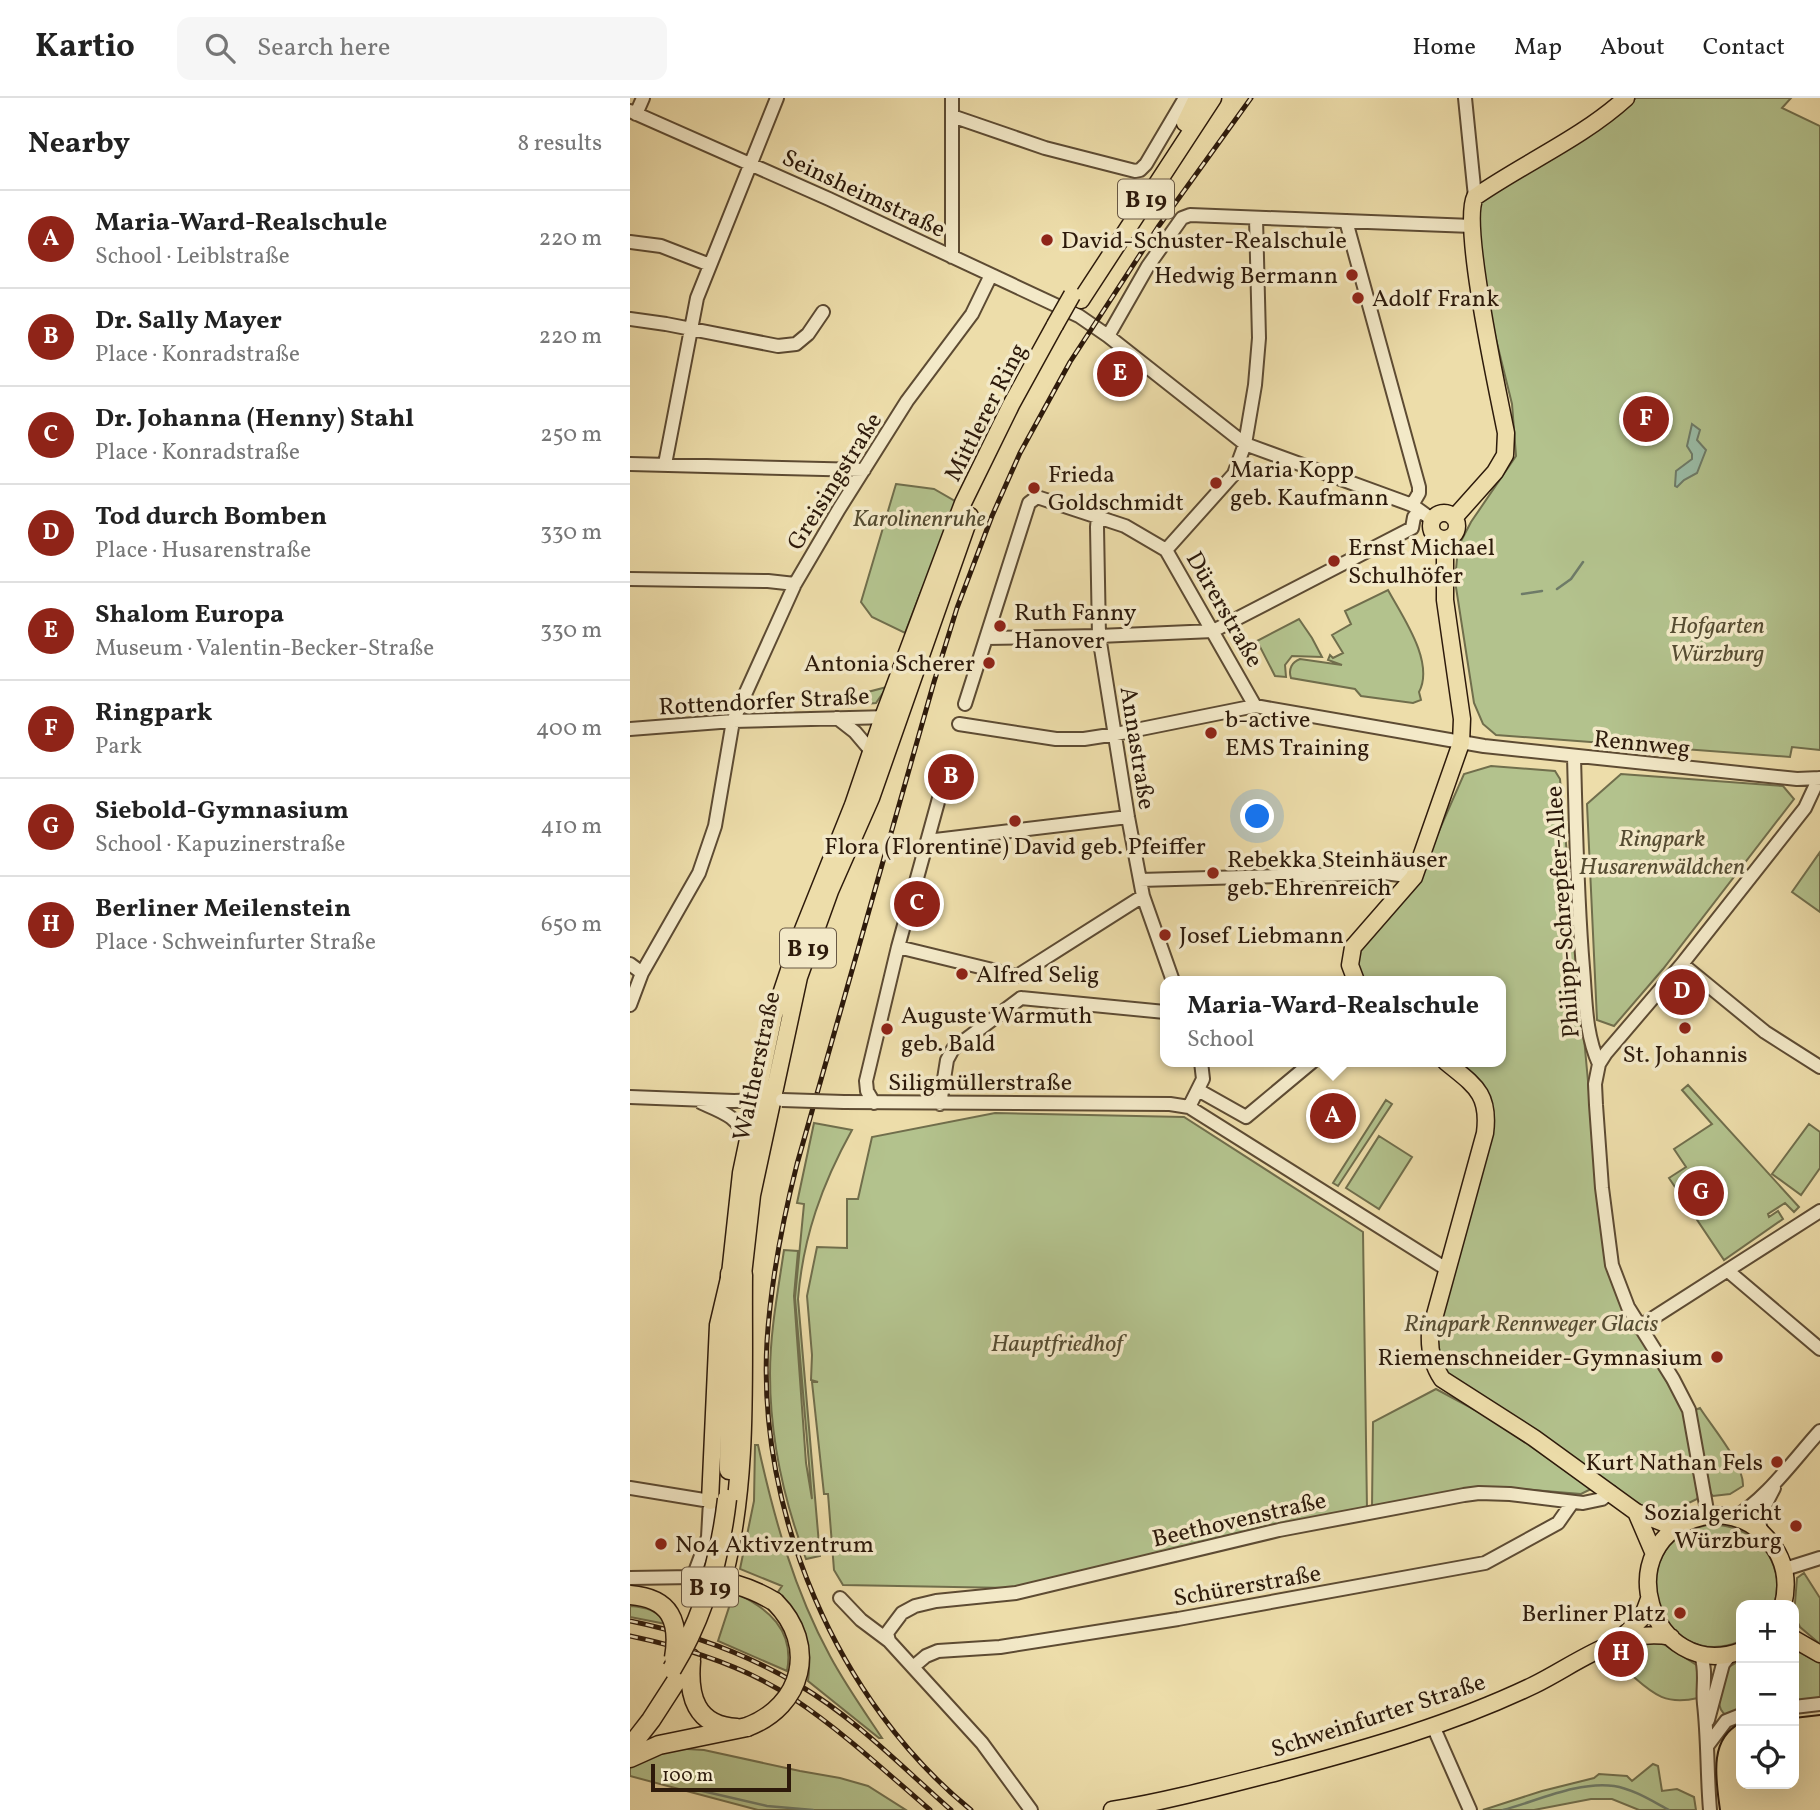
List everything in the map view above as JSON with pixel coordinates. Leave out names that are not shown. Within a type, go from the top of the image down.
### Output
[{"type":"highway","name":"B 19","points":[[630,1731],[655,1698],[690,1637],[708,1593],[720,1547],[737,1275]]},
{"type":"highway","name":"B 19","points":[[630,1747],[659,1709],[691,1658],[721,1586],[733,1539],[725,1500]]},
{"type":"highway","points":[[630,1758],[659,1745],[747,1727],[765,1719],[781,1706],[799,1671],[800,1652],[796,1633],[788,1616],[775,1602],[748,1587],[728,1581],[693,1577]]},
{"type":"highway","name":"B 19","points":[[630,1595],[655,1601],[671,1616],[677,1634],[672,1669]]},
{"type":"highway","points":[[691,1658],[690,1691],[700,1711],[711,1721],[725,1727],[747,1727]]},
{"type":"main road","name":"B 19","points":[[1077,304],[1200,98]]},
{"type":"main road","name":"B 19","points":[[1060,327],[1213,98]]},
{"type":"main road","points":[[1454,518],[1495,472],[1505,455],[1506,433],[1481,297],[1471,204],[1475,197],[1564,142],[1626,98]]},
{"type":"main road","name":"Mittlerer Ring","points":[[883,717],[963,503],[1012,405],[1060,327]]},
{"type":"main road","name":"Mittlerer Ring","points":[[900,718],[972,508],[1060,327]]},
{"type":"main road","points":[[1422,512],[1443,513],[1454,518],[1457,523],[1456,532],[1445,539]]},
{"type":"main road","points":[[1422,512],[1433,532],[1445,539]]},
{"type":"main road","points":[[1354,976],[1350,965],[1353,947],[1415,877],[1461,743],[1462,719],[1445,600],[1445,539]]},
{"type":"main road","name":"Waltherstraße","points":[[737,1275],[735,1220],[748,1140],[770,1100],[774,1015],[787,973],[853,805],[883,717]]},
{"type":"main road","name":"Waltherstraße","points":[[737,1275],[770,1100],[799,977],[830,891],[871,798],[900,718]]},
{"type":"main road","points":[[1452,1067],[1472,1082],[1482,1095],[1487,1116],[1485,1133],[1430,1333],[1429,1350],[1442,1379],[1501,1416],[1636,1512],[1676,1528]]},
{"type":"main road","points":[[1636,1512],[1654,1554]]},
{"type":"main road","points":[[1736,1653],[1701,1655],[1688,1650],[1671,1637],[1656,1617],[1649,1599],[1647,1580],[1654,1554],[1665,1537],[1692,1520],[1708,1516],[1734,1518],[1751,1525],[1778,1551],[1785,1569],[1784,1600]]},
{"type":"main road","name":"Schweinfurter Straße","points":[[1618,1641],[1642,1618],[1649,1599]]},
{"type":"main road","name":"Schweinfurter Straße","points":[[1112,1810],[1135,1808],[1319,1761],[1433,1726],[1535,1684],[1618,1641],[1652,1634],[1671,1637]]},
{"type":"main road","points":[[1799,1639],[1820,1654]]},
{"type":"street","points":[[633,112],[643,98]]},
{"type":"street","points":[[666,464],[697,298],[777,98]]},
{"type":"street","points":[[951,257],[952,98]]},
{"type":"street","points":[[952,116],[1045,148],[1135,171],[1146,164],[1185,98]]},
{"type":"street","points":[[1465,98],[1475,197]]},
{"type":"street","name":"Seinsheimstraße","points":[[633,112],[991,275],[1077,304],[1108,336],[1245,444],[1422,512]]},
{"type":"street","points":[[1108,336],[1148,266],[1182,218],[1190,215],[1472,226]]},
{"type":"street","points":[[1166,550],[1234,474],[1245,444],[1255,385],[1259,338],[1256,218]]},
{"type":"street","points":[[965,704],[986,638],[1213,631],[1412,528],[1414,517],[1422,512],[1419,486],[1346,221]]},
{"type":"street","points":[[630,242],[661,246],[710,265]]},
{"type":"street","name":"Greisingstraße","points":[[630,1004],[642,973],[699,873],[715,826],[733,721],[795,584],[907,401],[972,314],[991,275]]},
{"type":"street","points":[[630,319],[778,346],[796,344],[808,334],[823,312]]},
{"type":"street","points":[[630,464],[864,470]]},
{"type":"street","name":"Dürerstraße","points":[[986,638],[1029,503],[1033,498],[1125,526],[1166,550],[1255,706]]},
{"type":"street","name":"Annastraße","points":[[1098,516],[1099,636],[1143,896],[1170,976]]},
{"type":"street","points":[[630,579],[795,584]]},
{"type":"street","points":[[959,724],[1056,739],[1116,734],[1255,706],[1461,743]]},
{"type":"street","points":[[837,718],[855,732],[872,752]]},
{"type":"street","name":"Rottendorfer Straße","points":[[630,729],[733,721],[900,718]]},
{"type":"street","name":"Rennweg","points":[[1461,743],[1797,779],[1819,778]]},
{"type":"street","name":"Philipp-Schrepfer-Allee","points":[[1574,757],[1580,929],[1586,1004],[1590,1043],[1599,1064]]},
{"type":"street","points":[[874,1103],[867,1091],[866,1081],[898,947],[949,762]]},
{"type":"street","points":[[1708,1516],[1689,1410],[1620,1292],[1612,1265],[1603,1200],[1595,1084],[1599,1064],[1606,1053],[1682,964],[1805,808],[1819,778]]},
{"type":"street","points":[[927,841],[1128,817]]},
{"type":"street","points":[[1140,880],[1385,873],[1415,877]]},
{"type":"street","points":[[898,947],[1017,976],[1143,896]]},
{"type":"street","points":[[630,964],[642,973]]},
{"type":"street","points":[[1682,964],[1765,1032],[1820,1067]]},
{"type":"street","points":[[1017,976],[1021,998]]},
{"type":"street","points":[[940,1104],[947,1060],[953,1049],[1021,998],[1160,1012]]},
{"type":"street","points":[[1202,1067],[1203,1079],[1189,1107],[1448,1270]]},
{"type":"street","points":[[1198,1090],[1246,1116],[1306,1067]]},
{"type":"street","name":"Siligmüllerstraße","points":[[630,1097],[940,1104],[995,1101],[1170,1104],[1189,1107]]},
{"type":"street","points":[[695,1100],[729,1114],[748,1140]]},
{"type":"street","points":[[1639,1327],[1820,1211]]},
{"type":"street","points":[[1728,1271],[1820,1349]]},
{"type":"street","points":[[1734,1518],[1744,1512],[1780,1477],[1820,1431]]},
{"type":"street","points":[[1762,1533],[1758,1519],[1780,1477]]},
{"type":"street","points":[[630,1488],[725,1500],[693,1577],[630,1578]]},
{"type":"street","name":"Beethovenstraße","points":[[888,1637],[902,1613],[928,1603],[1016,1593],[1333,1519],[1479,1493],[1591,1503],[1611,1492]]},
{"type":"street","name":"Schürerstraße","points":[[913,1667],[926,1656],[938,1651],[1000,1647],[1178,1619],[1485,1563],[1559,1523],[1572,1503]]},
{"type":"street","points":[[1785,1569],[1820,1558]]},
{"type":"street","points":[[841,1598],[861,1620],[888,1637],[985,1747],[1031,1810]]},
{"type":"street","points":[[1707,1720],[1723,1664],[1736,1653]]},
{"type":"street","points":[[1701,1655],[1706,1672],[1703,1702],[1707,1720],[1710,1810]]},
{"type":"street","points":[[1799,1706],[1820,1704]]},
{"type":"street","points":[[1707,1748],[1726,1721],[1736,1717]]},
{"type":"street","points":[[1433,1726],[1469,1807]]},
{"type":"green space","name":"Hofgarten Würzburg","points":[[1636,98],[1791,98],[1782,108],[1820,126],[1820,750],[1792,747],[1790,757],[1496,735],[1483,724],[1474,703],[1455,581],[1458,547],[1471,522],[1516,456],[1512,404],[1475,254],[1472,204],[1616,114]]},
{"type":"green space","name":"Karolinenruhe","points":[[896,484],[934,489],[960,504],[905,633],[872,617],[861,602]]},
{"type":"green space","points":[[1388,590],[1420,653],[1423,667],[1419,692],[1421,700],[1413,703],[1361,696],[1355,689],[1291,678],[1291,666],[1300,659],[1342,665],[1328,660],[1330,655],[1333,658],[1343,653],[1332,635],[1351,624],[1345,611]]},
{"type":"green space","points":[[1299,619],[1322,657],[1292,656],[1285,665],[1286,677],[1275,676],[1257,641]]},
{"type":"green space","points":[[887,687],[876,703],[852,705],[860,694]]},
{"type":"green space","name":"Ringpark Rennweger Glacis","points":[[1491,766],[1555,771],[1560,779],[1598,1189],[1611,1278],[1623,1309],[1685,1412],[1700,1493],[1697,1499],[1662,1516],[1626,1497],[1452,1379],[1438,1364],[1435,1345],[1488,1117],[1456,1067],[1506,1067],[1506,976],[1355,974],[1361,942],[1417,881],[1464,774]]},
{"type":"green space","name":"Ringpark Husarenwäldchen","points":[[1621,774],[1783,786],[1794,799],[1663,969],[1614,1026],[1597,1020],[1587,804]]},
{"type":"green space","points":[[1820,852],[1820,912],[1792,892]]},
{"type":"green space","points":[[1688,1085],[1799,1207],[1794,1212],[1785,1203],[1768,1214],[1769,1217],[1778,1211],[1783,1219],[1724,1260],[1669,1178],[1686,1167],[1674,1149],[1712,1124],[1682,1090]]},
{"type":"green space","points":[[1386,1100],[1392,1104],[1338,1186],[1333,1183]]},
{"type":"green space","name":"Hauptfriedhof","points":[[995,1113],[1184,1117],[1363,1232],[1367,1509],[1009,1588],[843,1585],[834,1570],[828,1494],[824,1494],[812,1382],[818,1382],[811,1380],[812,1355],[807,1296],[817,1247],[847,1248],[847,1199],[858,1199],[872,1137]]},
{"type":"green space","points":[[814,1123],[852,1130],[823,1191],[809,1233],[798,1299],[820,1556],[806,1559],[780,1468],[773,1421],[770,1358],[784,1250],[798,1251],[794,1296],[806,1463],[812,1499],[795,1298],[804,1204],[797,1203]]},
{"type":"green space","points":[[1809,1124],[1820,1132],[1820,1168],[1801,1195],[1772,1174]]},
{"type":"green space","points":[[1379,1136],[1412,1157],[1379,1209],[1346,1188]]},
{"type":"green space","points":[[1436,1389],[1492,1419],[1591,1489],[1581,1494],[1509,1488],[1463,1489],[1372,1508],[1373,1422]]},
{"type":"green space","points":[[1700,1408],[1733,1457],[1742,1477],[1743,1486],[1730,1494],[1713,1496],[1710,1493],[1695,1410]]},
{"type":"green space","points":[[755,1445],[758,1445],[778,1526],[817,1631],[882,1738],[808,1681],[809,1655],[805,1633],[778,1592],[782,1586],[740,1569],[754,1501]]},
{"type":"green space","points":[[1707,1525],[1723,1526],[1752,1537],[1771,1559],[1776,1573],[1775,1600],[1736,1600],[1736,1642],[1712,1647],[1688,1640],[1670,1625],[1659,1603],[1656,1579],[1662,1556],[1679,1537]]},
{"type":"green space","points":[[1804,1573],[1820,1598],[1820,1644],[1799,1625],[1799,1600],[1795,1600],[1797,1578]]},
{"type":"green space","points":[[734,1592],[768,1613],[783,1632],[787,1644],[787,1671],[718,1641]]},
{"type":"green space","points":[[630,1606],[651,1610],[666,1624],[630,1617]]},
{"type":"green space","points":[[1659,1641],[1698,1666],[1698,1698],[1664,1698],[1648,1689],[1606,1653],[1617,1647]]},
{"type":"green space","points":[[1799,1652],[1820,1663],[1820,1699],[1799,1701]]},
{"type":"green space","points":[[1736,1663],[1736,1713],[1727,1716],[1722,1712],[1719,1700],[1727,1668]]},
{"type":"green space","points":[[670,1748],[704,1750],[840,1778],[868,1786],[906,1810],[758,1810],[630,1776],[630,1758]]},
{"type":"green space","points":[[1653,1764],[1658,1766],[1662,1791],[1677,1789],[1694,1797],[1696,1810],[1639,1810],[1612,1799],[1591,1799],[1534,1810],[1483,1810],[1594,1778],[1599,1774],[1627,1776],[1632,1781]]},
{"type":"shaded area","points":[[1692,424],[1700,430],[1697,440],[1706,450],[1697,473],[1677,487],[1676,471],[1692,459],[1687,446]]},
{"type":"waterway","points":[[1557,589],[1571,579],[1583,562]]},
{"type":"waterway","points":[[1522,594],[1542,591]]},
{"type":"waterway","points":[[1503,1810],[1572,1789],[1600,1785],[1628,1790],[1669,1810]]},
{"type":"waterway","points":[[698,1790],[767,1806],[813,1810]]},
{"type":"tram line","points":[[1799,1717],[1820,1715]]},
{"type":"tram line","points":[[1720,1810],[1716,1773],[1719,1749],[1723,1739],[1736,1726]]},
{"type":"railway","points":[[971,1810],[923,1766],[881,1715],[845,1659],[815,1599],[792,1536],[776,1471],[767,1406],[767,1341],[778,1252],[797,1164],[934,682],[957,608],[992,516],[1020,453],[1070,362],[1158,227],[1251,98]]},
{"type":"railway","points":[[630,1621],[717,1646],[799,1685],[859,1728],[951,1810]]},
{"type":"railway","points":[[630,1636],[715,1660],[775,1687],[829,1724],[930,1810]]},
{"type":"place","name":"David-Schuster-Realschule","points":[[1047,240]]},
{"type":"place","name":"Hedwig Bermann","points":[[1352,275]]},
{"type":"place","name":"Adolf Frank","points":[[1358,298]]},
{"type":"place","name":"Shalom Europa","points":[[1120,374]]},
{"type":"place","name":"Ringpark","points":[[1646,419]]},
{"type":"place","name":"Maria Kopp geb. Kaufmann","points":[[1216,483]]},
{"type":"place","name":"Frieda Goldschmidt","points":[[1034,488]]},
{"type":"place","name":"Ernst Michael Schulhöfer","points":[[1334,561]]},
{"type":"place","name":"Ruth Fanny Hanover","points":[[1000,626]]},
{"type":"place","name":"Antonia Scherer","points":[[989,663]]},
{"type":"place","name":"b-active EMS Training","points":[[1211,733]]},
{"type":"place","name":"Dr. Sally Mayer","points":[[951,777]]},
{"type":"place","name":"Flora (Florentine) David geb. Pfeiffer","points":[[1015,821]]},
{"type":"place","name":"Rebekka Steinhäuser geb. Ehrenreich","points":[[1213,873]]},
{"type":"place","name":"Dr. Johanna (Henny) Stahl","points":[[917,904]]},
{"type":"place","name":"Josef Liebmann","points":[[1165,935]]},
{"type":"place","name":"Alfred Selig","points":[[962,974]]},
{"type":"place","name":"Tod durch Bomben","points":[[1682,992]]},
{"type":"place","name":"St. Johannis","points":[[1685,1028]]},
{"type":"place","name":"Auguste Warmuth geb. Bald","points":[[887,1029]]},
{"type":"place","name":"Maria-Ward-Realschule","points":[[1333,1116]]},
{"type":"place","name":"Siebold-Gymnasium","points":[[1701,1193]]},
{"type":"place","name":"Riemenschneider-Gymnasium","points":[[1717,1357]]},
{"type":"place","name":"Kurt Nathan Fels","points":[[1777,1462]]},
{"type":"place","name":"Sozialgericht Würzburg","points":[[1796,1526]]},
{"type":"place","name":"No4 Aktivzentrum","points":[[661,1544]]},
{"type":"place","name":"Berliner Platz","points":[[1680,1613]]},
{"type":"place","name":"Berliner Meilenstein","points":[[1621,1654]]}]
